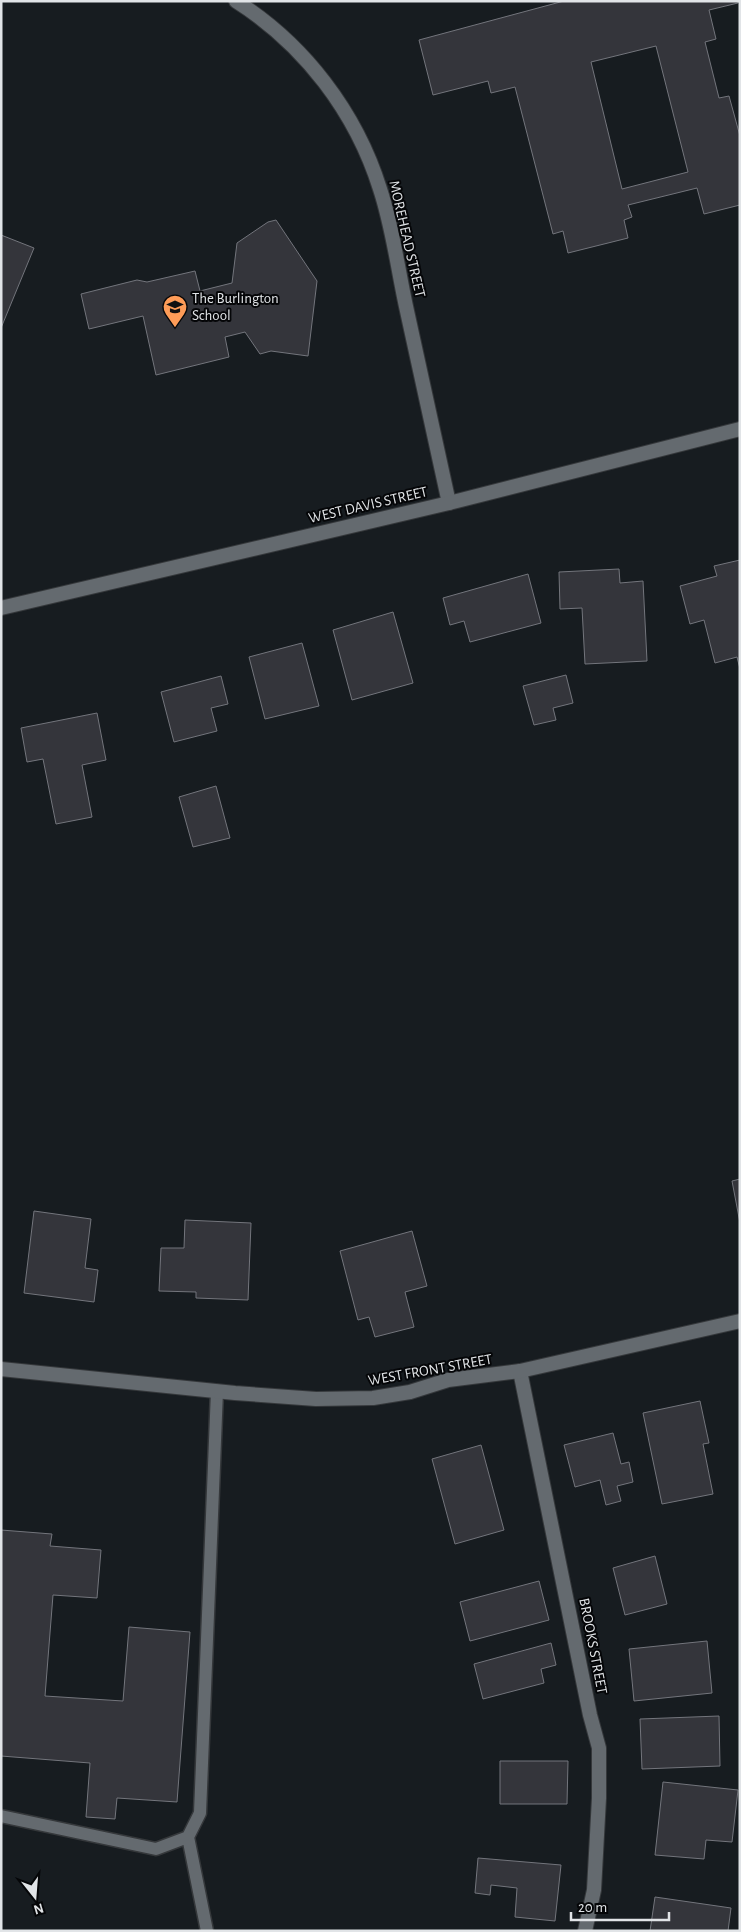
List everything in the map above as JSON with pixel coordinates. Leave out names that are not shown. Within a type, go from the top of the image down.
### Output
[{"type":"street","name":"MOREHEAD STREET","points":[[236,1],[254,12],[298,52],[331,89],[356,129],[380,189],[449,503]]},
{"type":"street","name":"WEST DAVIS STREET","points":[[1,608],[449,503],[740,428]]},
{"type":"street","name":"WEST FRONT STREET","points":[[1,1369],[316,1399],[373,1398],[410,1392],[448,1380],[520,1370],[740,1321]]},
{"type":"street","name":"BROOKS STREET","points":[[520,1370],[590,1715],[599,1748],[594,1890],[585,1931]]},
{"type":"lane","points":[[207,1931],[188,1837],[200,1813],[217,1391]]},
{"type":"lane","points":[[1,1816],[156,1849],[188,1837]]},
{"type":"building","points":[[564,1],[738,1],[738,3],[709,10],[716,39],[705,42],[719,98],[729,96],[740,136],[740,205],[704,214],[697,188],[628,205],[632,217],[624,220],[628,238],[568,253],[563,231],[553,234],[515,87],[491,93],[488,81],[433,95],[419,40]],"holes":[[[656,46],[688,172],[622,189],[591,62]]]},
{"type":"building","points":[[276,220],[317,281],[308,356],[271,351],[260,354],[245,332],[225,337],[229,357],[156,375],[143,316],[89,329],[81,294],[137,280],[147,282],[195,271],[200,291],[232,283],[237,243],[268,222]]},
{"type":"building","points":[[1,235],[34,248],[1,328]]},
{"type":"building","points":[[740,560],[740,669],[737,657],[715,663],[704,620],[690,624],[680,586],[717,576],[714,566]]},
{"type":"building","points":[[619,569],[620,583],[643,581],[647,661],[585,664],[582,608],[560,609],[559,572]]},
{"type":"building","points":[[528,574],[541,623],[470,642],[464,621],[450,625],[443,598]]},
{"type":"building","points":[[393,612],[413,683],[352,700],[333,630]]},
{"type":"building","points":[[302,643],[319,706],[265,719],[249,657]]},
{"type":"building","points":[[566,675],[573,703],[553,708],[556,720],[534,725],[523,686]]},
{"type":"building","points":[[221,676],[228,704],[211,708],[217,731],[174,742],[161,692]]},
{"type":"building","points":[[97,713],[106,760],[82,765],[92,817],[56,824],[43,759],[27,762],[21,728]]},
{"type":"building","points":[[216,786],[230,838],[193,847],[179,797]]},
{"type":"building","points":[[740,1179],[740,1223],[732,1181]]},
{"type":"building","points":[[34,1211],[91,1219],[85,1268],[98,1270],[94,1302],[24,1293]]},
{"type":"building","points":[[185,1220],[251,1223],[248,1300],[196,1298],[196,1292],[159,1291],[161,1248],[184,1248]]},
{"type":"building","points":[[412,1231],[427,1286],[405,1292],[414,1327],[375,1337],[369,1317],[358,1320],[340,1251]]},
{"type":"building","points":[[700,1401],[709,1443],[703,1444],[713,1494],[662,1504],[643,1413]]},
{"type":"building","points":[[613,1433],[621,1464],[629,1462],[633,1482],[617,1486],[621,1501],[606,1505],[600,1480],[575,1487],[564,1445]]},
{"type":"building","points":[[481,1445],[504,1530],[455,1544],[432,1459]]},
{"type":"building","points":[[1,1530],[52,1534],[50,1546],[101,1550],[97,1598],[53,1595],[45,1696],[123,1701],[129,1627],[190,1632],[177,1802],[117,1798],[115,1819],[86,1817],[90,1763],[1,1756]]},
{"type":"building","points":[[655,1556],[667,1604],[625,1615],[613,1568]]},
{"type":"building","points":[[539,1581],[549,1620],[470,1641],[460,1602]]},
{"type":"building","points":[[707,1641],[712,1693],[634,1701],[629,1649]]},
{"type":"building","points":[[551,1643],[556,1665],[541,1669],[544,1683],[483,1699],[474,1664]]},
{"type":"building","points":[[719,1716],[720,1766],[642,1769],[640,1719]]},
{"type":"building","points":[[500,1761],[568,1761],[567,1804],[500,1804]]},
{"type":"building","points":[[663,1782],[738,1790],[732,1842],[706,1840],[704,1859],[655,1855]]},
{"type":"building","points":[[478,1858],[561,1865],[555,1921],[515,1917],[517,1888],[491,1885],[490,1895],[475,1893]]},
{"type":"building","points":[[655,1897],[731,1908],[728,1931],[650,1931]]},
{"type":"place","name":"The Burlington School","points":[[175,328]]}]
